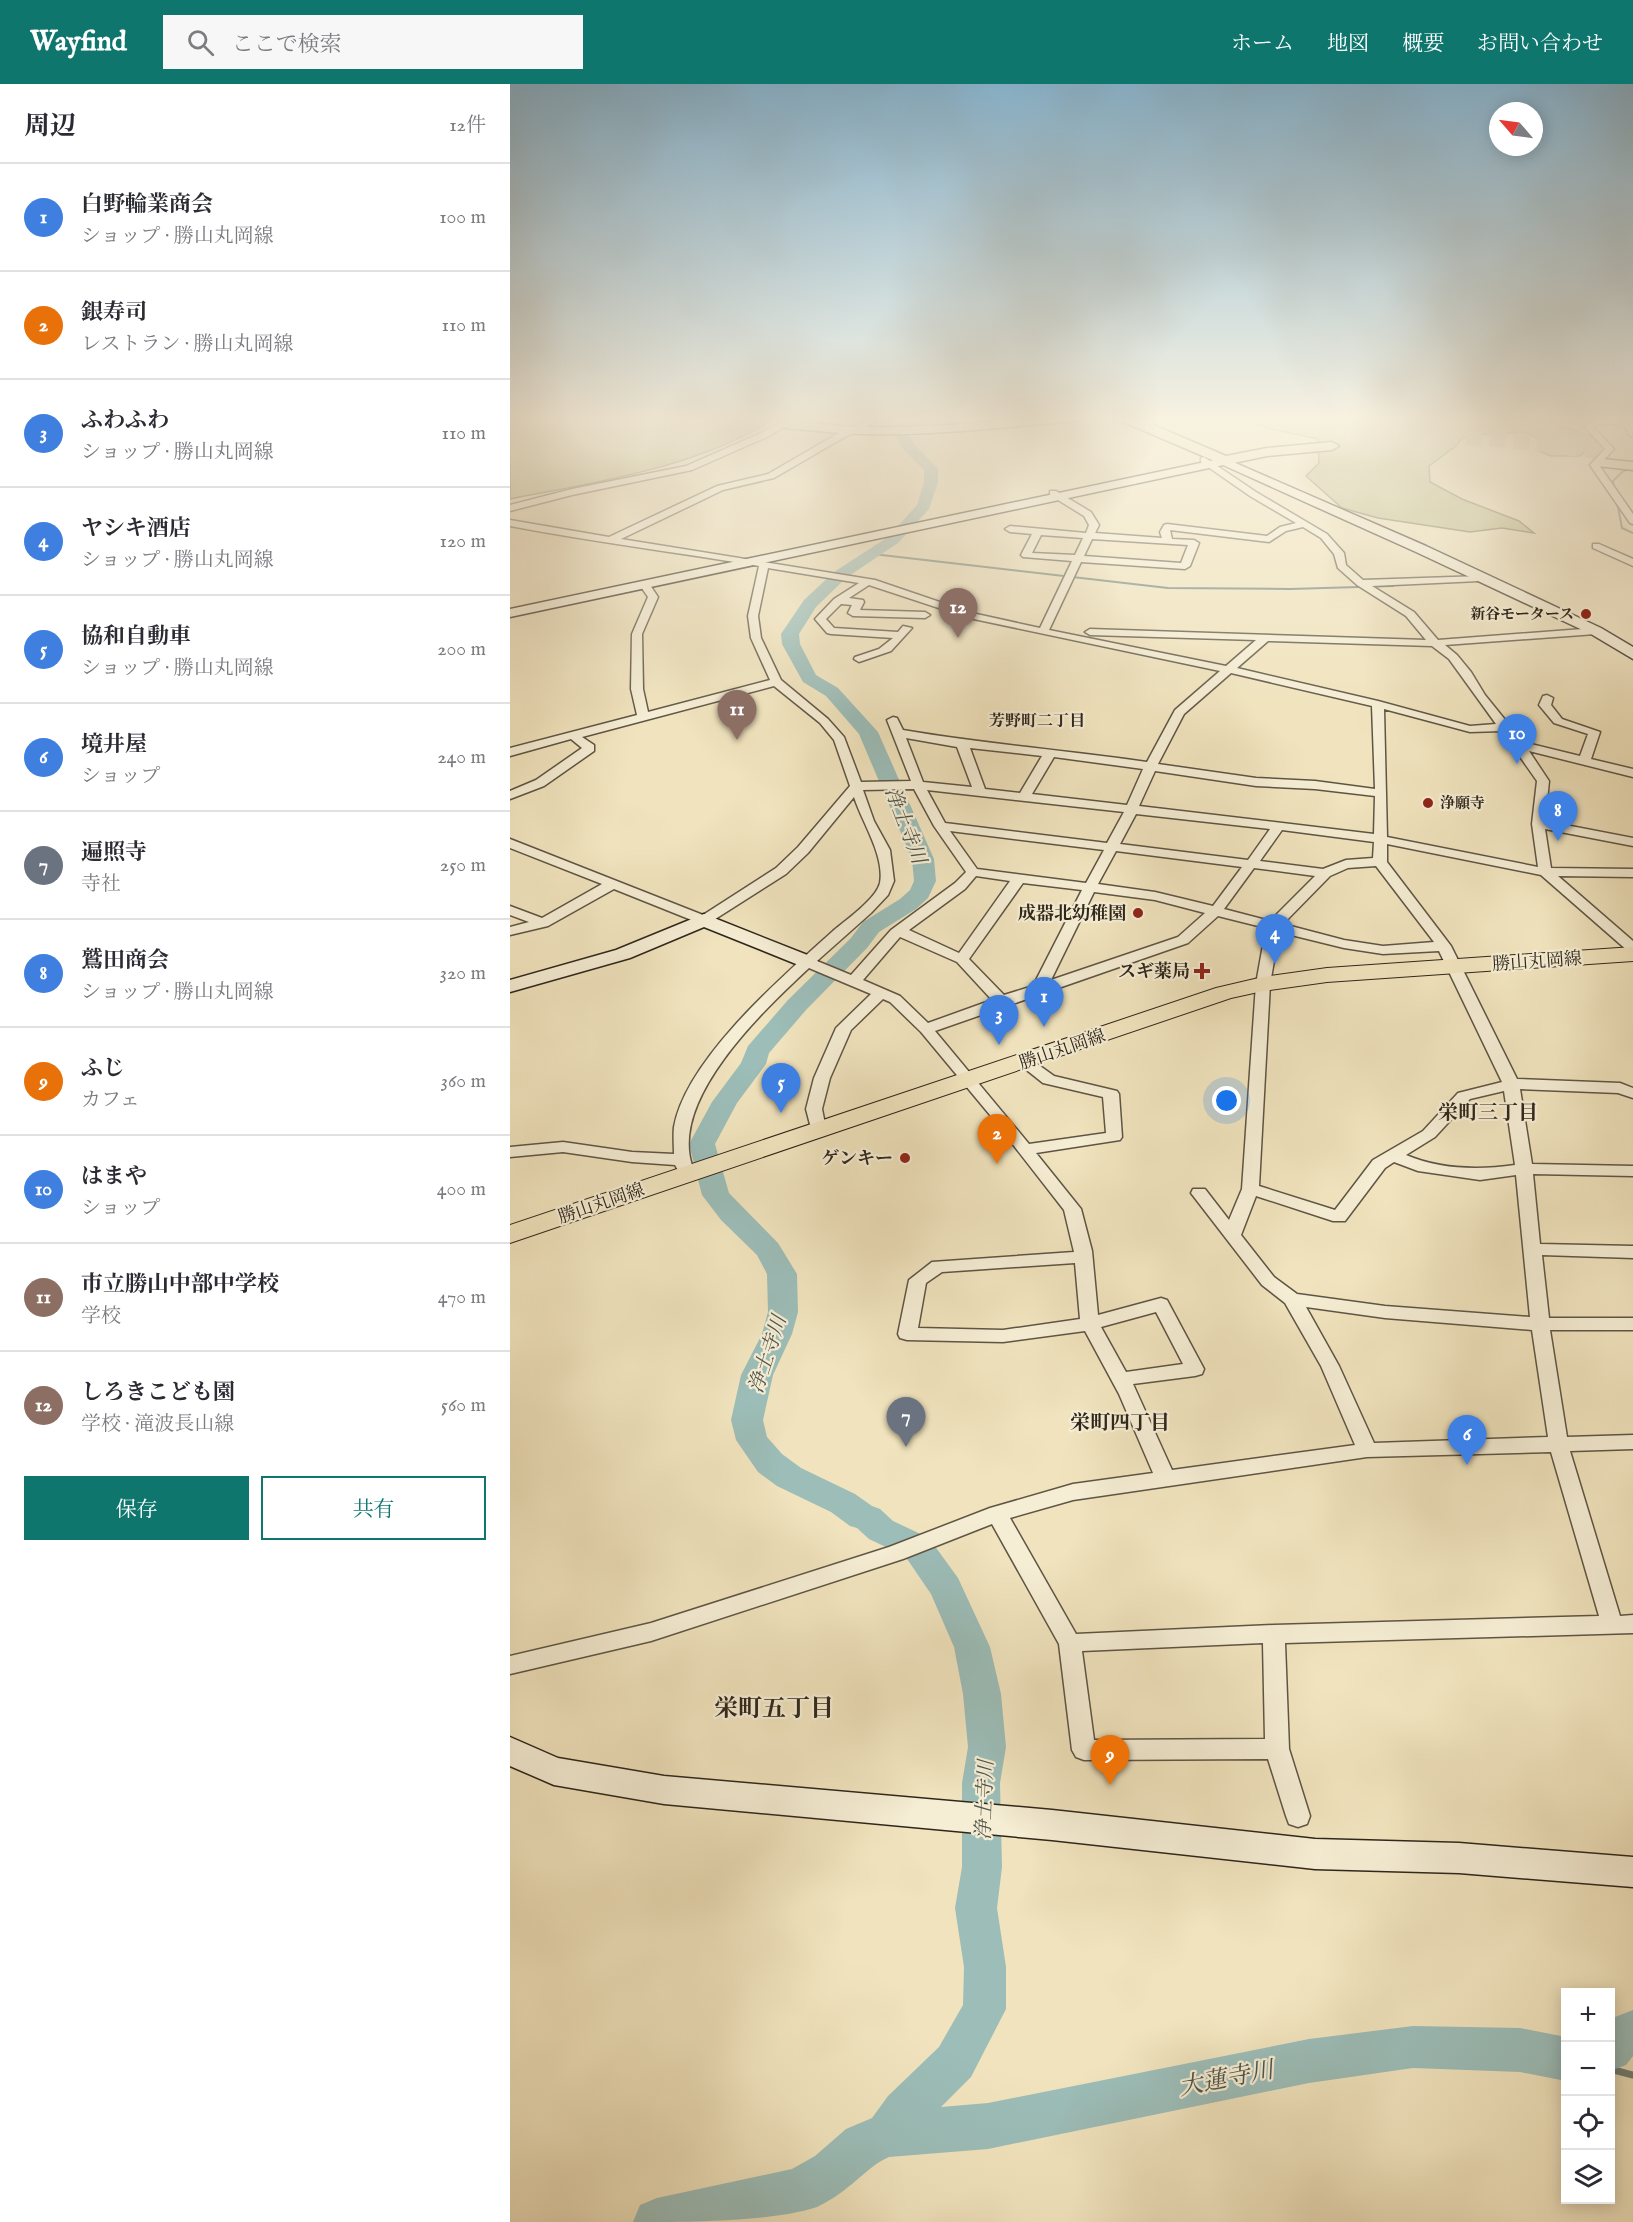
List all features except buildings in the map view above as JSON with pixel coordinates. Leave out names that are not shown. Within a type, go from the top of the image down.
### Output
[{"type":"main road","points":[[510,611],[752,562],[945,518]]},
{"type":"main road","points":[[1348,518],[1596,631],[1624,646],[1633,656]]},
{"type":"main road","points":[[510,611],[752,562]]},
{"type":"main road","points":[[1596,631],[1633,633]]},
{"type":"main road","points":[[510,985],[623,954],[704,920],[808,962]]},
{"type":"main road","name":"勝山丸岡線","points":[[510,1234],[685,1166],[763,1147],[1224,993],[1263,984],[1449,956],[1633,954]]},
{"type":"main road","points":[[510,1751],[554,1771],[664,1790],[1052,1825],[1315,1854],[1459,1858],[1633,1872]]},
{"type":"street","points":[[611,540],[658,518]]},
{"type":"street","points":[[1044,630],[1094,525],[1090,518]]},
{"type":"street","points":[[1295,518],[1324,536],[1340,553],[1341,566],[1361,583],[1410,614],[1435,643],[1453,657],[1467,674],[1480,696],[1506,727],[1543,781],[1538,824],[1545,872],[1633,948]]},
{"type":"street","points":[[510,523],[583,537],[849,578],[1010,625],[1044,630],[1227,669],[1378,704],[1470,729],[1506,727]]},
{"type":"street","points":[[1168,541],[1165,532],[1167,527],[1269,539],[1283,529],[1306,524]]},
{"type":"street","points":[[1010,529],[1194,543],[1185,566],[1026,555],[1038,532]]},
{"type":"street","points":[[1596,546],[1633,562]]},
{"type":"street","points":[[510,1152],[563,1147],[685,1166],[680,1138],[686,1113],[719,1052],[743,1022],[883,892],[887,881],[884,850],[868,821],[840,739],[824,721],[776,682],[756,638],[753,616],[752,562]]},
{"type":"street","points":[[1361,583],[1479,578]]},
{"type":"street","points":[[867,582],[838,601],[820,619],[831,631],[902,635]]},
{"type":"street","points":[[643,717],[637,689],[637,634],[653,597],[644,584]]},
{"type":"street","points":[[838,601],[859,602],[853,613],[925,615]]},
{"type":"street","points":[[859,659],[886,652],[925,615],[940,606]]},
{"type":"street","points":[[1044,630],[1435,643],[1596,631]]},
{"type":"street","points":[[1039,989],[1132,809],[1151,765],[1179,712],[1267,636]]},
{"type":"street","points":[[510,752],[776,682]]},
{"type":"street","points":[[1547,698],[1545,705],[1558,721],[1594,732],[1585,760]]},
{"type":"street","points":[[1070,1643],[1274,1634],[1622,1624],[1559,1446],[1540,1324],[1524,1169],[1511,1084],[1449,956],[1380,862],[1378,704]]},
{"type":"street","points":[[893,720],[914,785],[972,872],[1155,896],[1344,944],[1449,956]]},
{"type":"street","points":[[899,733],[962,744],[1151,765],[1256,782],[1315,785],[1380,793]]},
{"type":"street","points":[[510,795],[540,783],[590,748],[573,735]]},
{"type":"street","points":[[962,744],[980,792]]},
{"type":"street","points":[[1519,745],[1633,773]]},
{"type":"street","points":[[1023,797],[1050,753]]},
{"type":"street","points":[[510,843],[704,920],[781,871],[803,850],[856,786],[914,785],[1279,826],[1379,839],[1545,872],[1633,873]]},
{"type":"street","points":[[1538,824],[1633,842]]},
{"type":"street","points":[[940,826],[1325,873]]},
{"type":"street","points":[[926,1029],[1001,1001],[1183,940],[1217,910],[1279,826]]},
{"type":"street","points":[[1232,1235],[1250,1189],[1263,984],[1273,926],[1325,873],[1346,864],[1380,862]]},
{"type":"street","points":[[851,980],[899,931],[960,886],[972,872]]},
{"type":"street","points":[[962,959],[1019,878]]},
{"type":"street","points":[[510,931],[543,923],[613,884]]},
{"type":"street","points":[[510,910],[543,923]]},
{"type":"street","points":[[899,931],[962,959],[1001,1001]]},
{"type":"street","points":[[808,962],[895,999],[926,1029],[969,1080],[1072,1209],[1083,1257],[1090,1324],[1121,1379],[1165,1478]]},
{"type":"street","points":[[818,1129],[814,1109],[822,1078],[844,1028],[881,993]]},
{"type":"street","points":[[1024,1061],[1049,1080],[1111,1094],[1114,1137],[1026,1149]]},
{"type":"street","points":[[1250,1189],[1339,1217],[1379,1164],[1429,1134],[1464,1096],[1511,1084],[1620,1088],[1633,1093]]},
{"type":"street","points":[[1395,1156],[1418,1166],[1480,1175],[1524,1169],[1633,1171]]},
{"type":"street","points":[[1199,1193],[1268,1281],[1292,1299],[1330,1366],[1367,1450]]},
{"type":"street","points":[[1531,1249],[1633,1252]]},
{"type":"street","points":[[1083,1257],[938,1266],[918,1280],[907,1334],[1003,1336],[1090,1324],[1161,1304],[1195,1369],[1121,1379]]},
{"type":"street","points":[[1292,1299],[1385,1312],[1540,1324],[1633,1324]]},
{"type":"street","points":[[510,1665],[651,1632],[896,1553],[991,1516],[1073,1492],[1367,1450],[1633,1442]]},
{"type":"street","points":[[991,1516],[1070,1643],[1084,1750],[1277,1749]]},
{"type":"street","points":[[1274,1634],[1277,1749],[1298,1816]]},
{"type":"green space","points":[[1378,518],[1511,518],[1519,521],[1534,533],[1502,528],[1470,532]]},
{"type":"waterway","name":"浄土寺川","points":[[888,2134],[904,2112],[955,2062],[984,2009],[985,1967],[976,1908],[982,1867],[981,1783],[987,1747],[982,1694],[972,1647],[946,1588],[917,1547],[881,1530],[868,1518],[862,1517],[843,1503],[789,1477],[770,1463],[752,1440],[747,1420],[757,1375],[777,1334],[783,1312],[782,1274],[768,1250],[731,1214],[716,1195],[702,1144],[725,1102],[753,1064],[757,1051],[797,1005],[859,943],[871,927],[908,904],[920,893],[925,881],[923,859],[868,732],[832,692],[809,678],[791,644],[790,634],[810,604],[840,575],[893,540],[913,518]]},
{"type":"waterway","points":[[1620,518],[1622,528],[1633,533]]},
{"type":"waterway","points":[[873,554],[1168,588],[1290,589],[1393,586]]},
{"type":"waterway","name":"大蓮寺川","points":[[1615,2044],[1622,2036],[1633,2031]]},
{"type":"waterway","name":"大蓮寺川","points":[[888,2134],[988,2126],[1309,2061],[1413,2047],[1520,2050],[1561,2058]]},
{"type":"waterway","points":[[1615,2070],[1633,2075]]},
{"type":"waterway","name":"浄土寺川","points":[[657,2222],[800,2191],[831,2172],[862,2145],[888,2134]]},
{"type":"place","name":"新谷モータース","points":[[1586,614]]},
{"type":"place","name":"しろきこども園","points":[[958,638]]},
{"type":"place","name":"市立勝山中部中学校","points":[[737,740]]},
{"type":"place","name":"はまや","points":[[1517,764]]},
{"type":"place","name":"浄願寺","points":[[1428,803]]},
{"type":"place","name":"鷲田商会","points":[[1558,841]]},
{"type":"place","name":"成器北幼稚園","points":[[1138,913]]},
{"type":"place","name":"ヤシキ酒店","points":[[1275,964]]},
{"type":"place","name":"スギ薬局","points":[[1202,971]]},
{"type":"place","name":"白野輪業商会","points":[[1044,1027]]},
{"type":"place","name":"ふわふわ","points":[[999,1045]]},
{"type":"place","name":"協和自動車","points":[[781,1113]]},
{"type":"place","name":"ゲンキー","points":[[905,1158]]},
{"type":"place","name":"銀寿司","points":[[997,1164]]},
{"type":"place","name":"遍照寺","points":[[906,1447]]},
{"type":"place","name":"境井屋","points":[[1467,1465]]},
{"type":"place","name":"ふじ","points":[[1110,1785]]},
{"type":"district","name":"芳野町二丁目","points":[[1037,720]]},
{"type":"district","name":"栄町三丁目","points":[[1488,1112]]},
{"type":"district","name":"栄町四丁目","points":[[1120,1422]]},
{"type":"district","name":"栄町五丁目","points":[[774,1708]]}]
